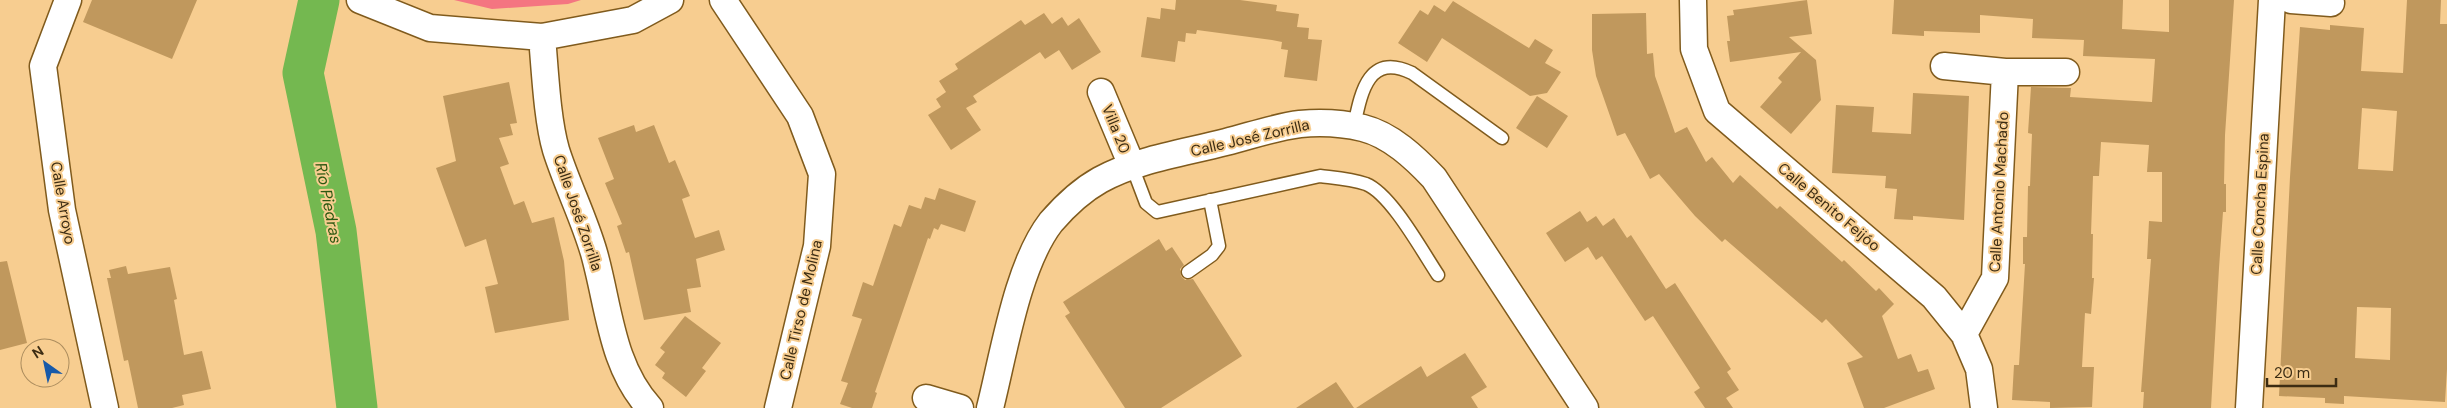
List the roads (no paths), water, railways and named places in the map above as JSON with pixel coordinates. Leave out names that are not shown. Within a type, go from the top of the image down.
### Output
[{"type":"street","name":"Calle Arroyo","points":[[68,0],[44,66],[62,210],[105,408]]},
{"type":"street","points":[[370,4],[430,28],[542,37],[633,20],[670,0]]},
{"type":"street","name":"Calle Tirso de Molina","points":[[722,0],[800,116],[822,174],[817,246],[778,408]]},
{"type":"street","name":"Calle Benito Feijóo","points":[[1693,0],[1694,49],[1717,111],[1934,296],[1964,334],[1978,369],[1984,408]]},
{"type":"street","name":"Calle Concha Espina","points":[[2249,408],[2272,0]]},
{"type":"street","points":[[2291,0],[2331,3]]},
{"type":"street","name":"Calle José Zorrilla","points":[[542,37],[556,148],[594,253],[611,329],[624,368],[641,398],[650,408]]},
{"type":"street","points":[[1944,66],[2005,72],[2066,72]]},
{"type":"street","name":"Calle Antonio Machado","points":[[1964,334],[1995,278],[2005,72]]},
{"type":"street","name":"Villa 20","points":[[1101,92],[1132,166]]},
{"type":"street","name":"Calle José Zorrilla","points":[[990,408],[1023,278],[1031,256],[1051,223],[1073,200],[1098,181],[1132,166],[1298,124],[1332,122],[1366,128],[1411,154],[1434,178],[1585,408]]},
{"type":"street","points":[[926,398],[960,408]]},
{"type":"lane","points":[[1354,126],[1361,93],[1372,75],[1388,67],[1401,68],[1412,73],[1502,138]]},
{"type":"lane","points":[[1132,166],[1146,203],[1157,212],[1320,176],[1346,179],[1368,185],[1389,202],[1438,275]]},
{"type":"lane","points":[[1188,272],[1212,255],[1219,246],[1210,200]]},
{"type":"waterway","name":"Río Piedras","points":[[319,0],[303,73],[336,231],[357,408]]}]
